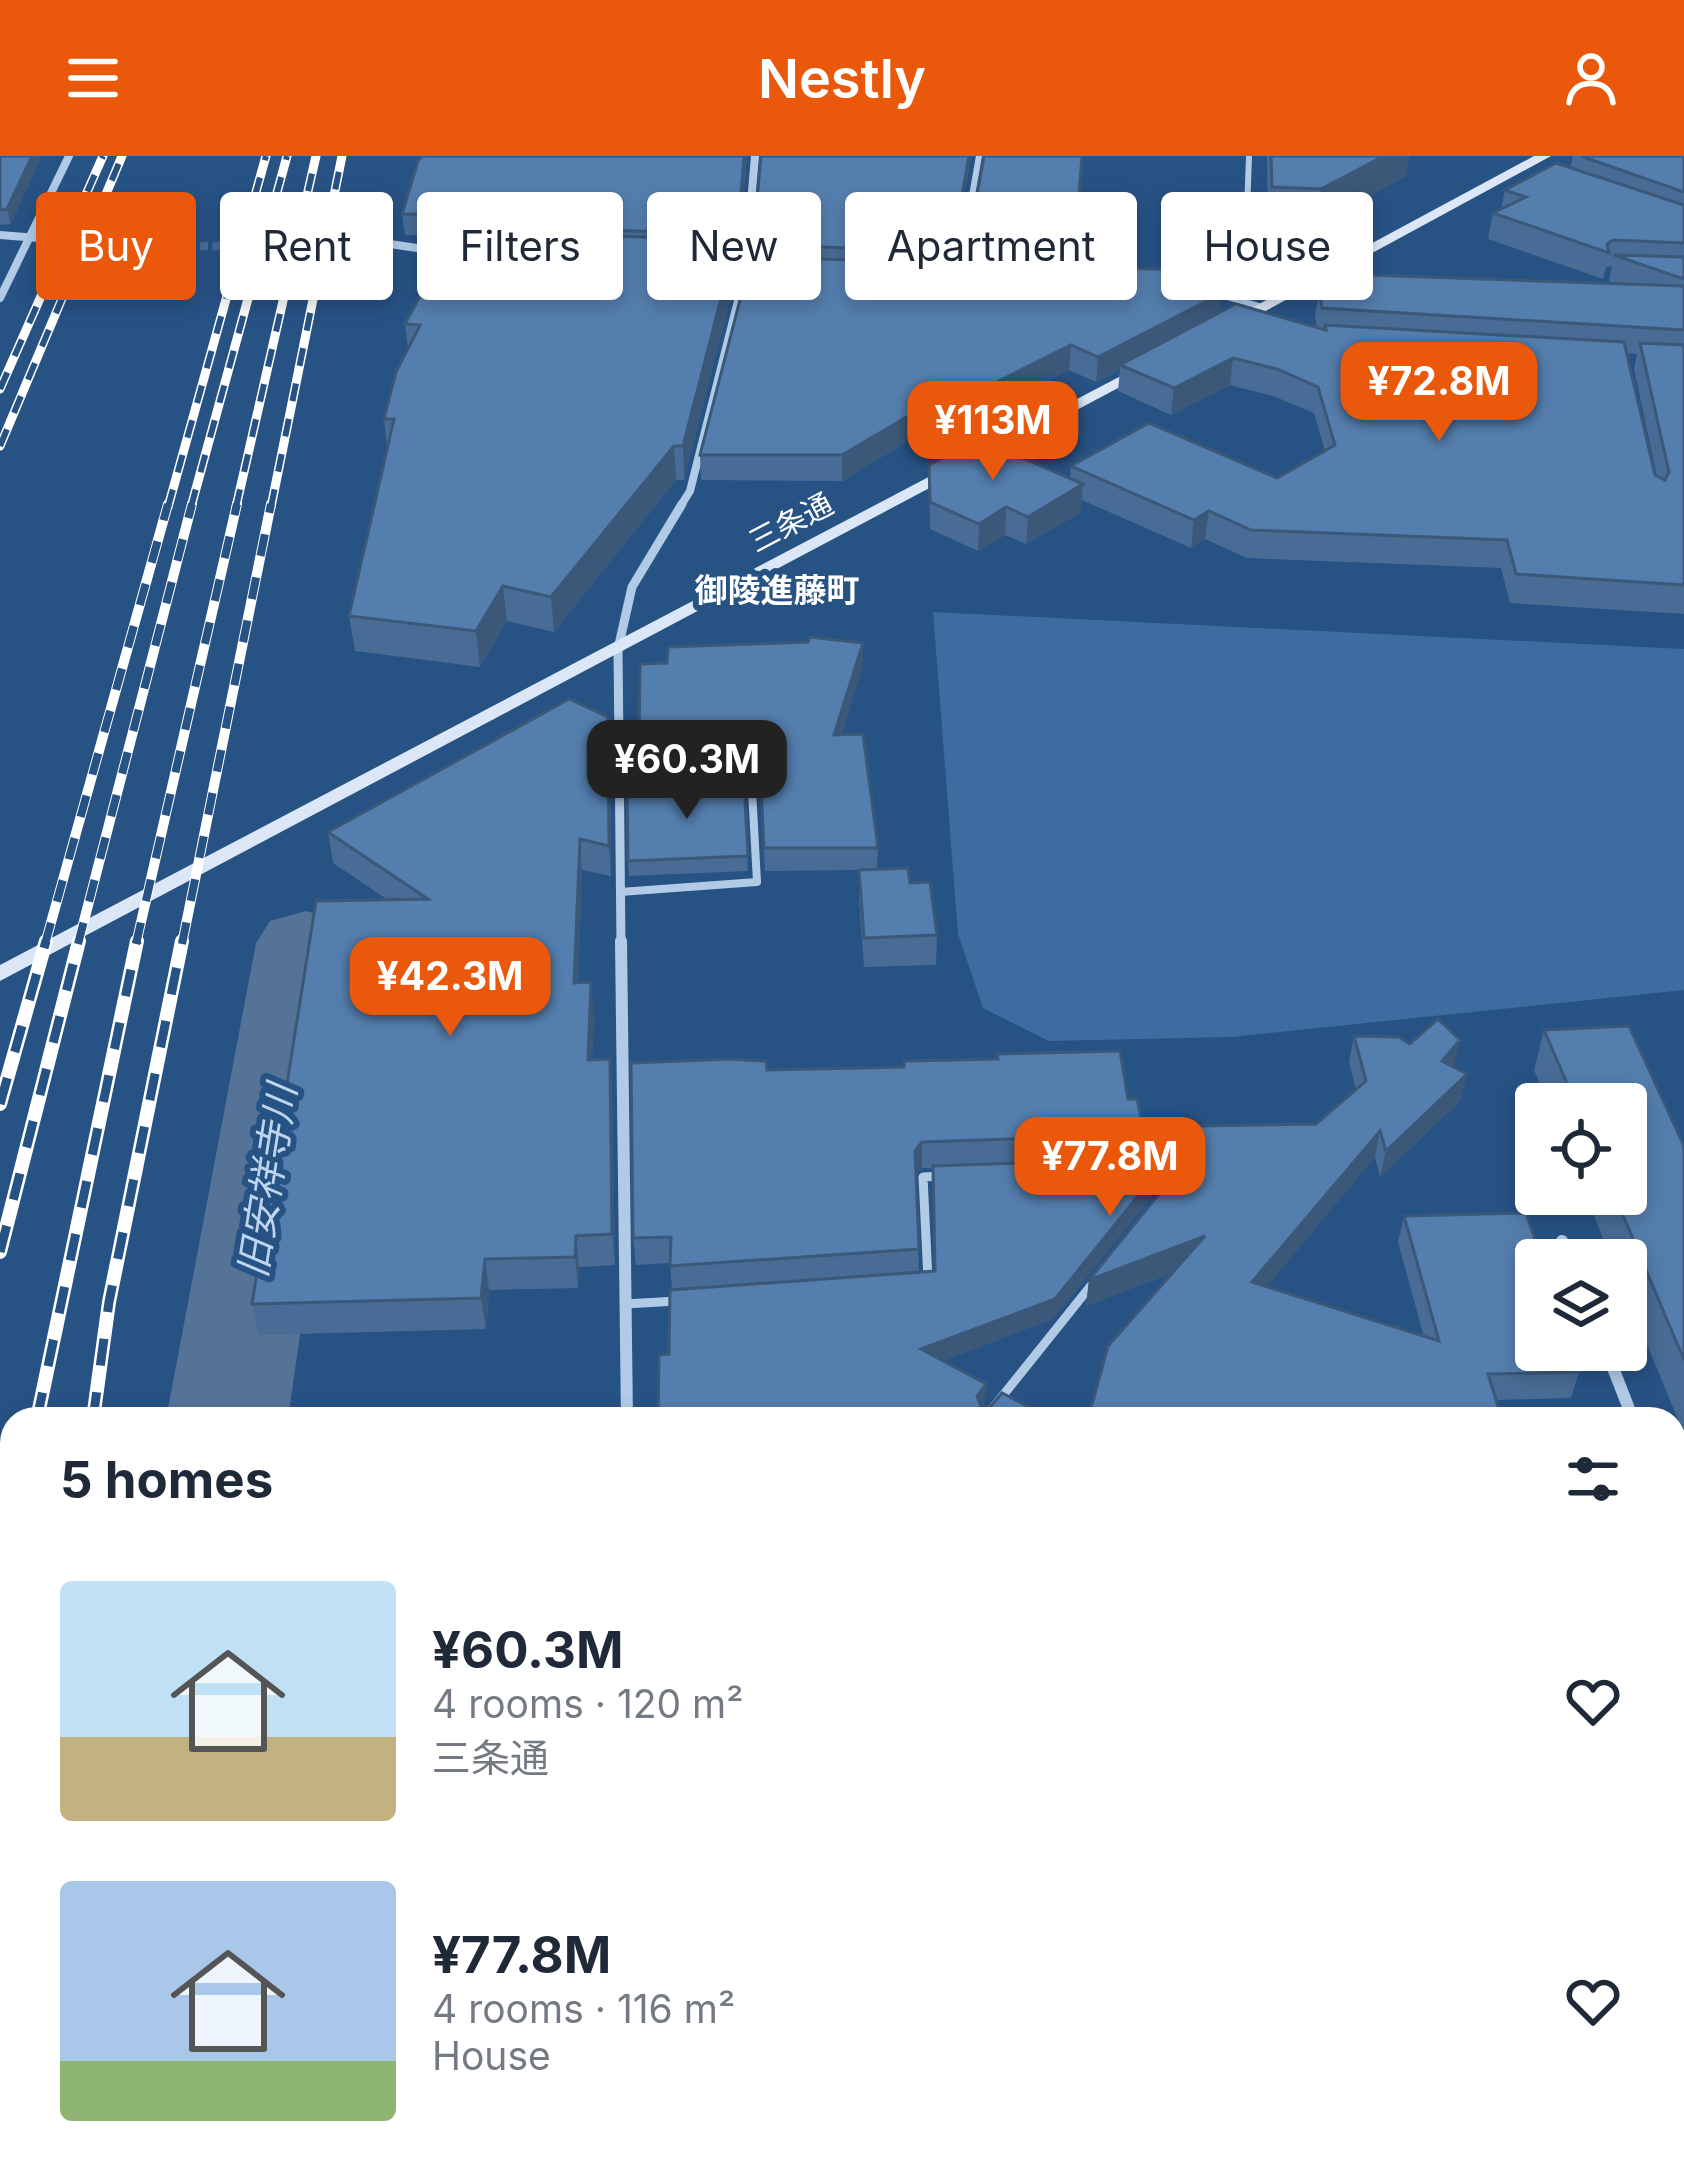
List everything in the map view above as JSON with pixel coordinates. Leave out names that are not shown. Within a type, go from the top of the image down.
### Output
[{"type":"main road","points":[[1373,249],[1527,171],[1544,156]]},
{"type":"main road","points":[[1213,333],[1242,324],[1275,300]]},
{"type":"main road","name":"三条通","points":[[0,974],[1171,355]]},
{"type":"street","points":[[0,298],[69,156]]},
{"type":"street","points":[[752,192],[755,156]]},
{"type":"street","points":[[0,235],[36,238]]},
{"type":"street","points":[[627,1407],[618,650],[632,587],[691,491],[738,300]]},
{"type":"street","points":[[1614,1371],[1628,1407]]},
{"type":"lane","points":[[973,192],[979,156]]},
{"type":"lane","points":[[1248,192],[1249,156]]},
{"type":"lane","points":[[1238,300],[1262,307]]},
{"type":"lane","points":[[620,892],[757,881],[752,790],[730,790]]},
{"type":"lane","points":[[619,793],[641,792]]},
{"type":"lane","points":[[905,1286],[928,1284],[923,1177],[945,1176]]},
{"type":"lane","points":[[994,1407],[1096,1280]]},
{"type":"lane","points":[[626,1304],[695,1300]]},
{"type":"shaded area","points":[[933,612],[1684,649],[1684,990],[1232,1037],[1049,1041],[983,1008],[958,934]]},
{"type":"building","points":[[0,156],[32,156],[7,209],[0,210]]},
{"type":"building","points":[[423,156],[744,156],[741,192],[647,192],[647,231],[623,231],[623,192],[417,192],[417,214],[402,214]]},
{"type":"building","points":[[761,156],[969,156],[963,192],[845,192],[845,248],[821,247],[821,192],[758,192]]},
{"type":"building","points":[[984,156],[1082,156],[1079,192],[978,192]]},
{"type":"building","points":[[1271,156],[1384,156],[1321,189],[1272,187]]},
{"type":"building","points":[[1581,156],[1684,156],[1684,192]]},
{"type":"building","points":[[1556,163],[1684,205],[1684,243],[1613,240],[1607,244],[1609,253],[1493,213],[1526,197],[1505,190]]},
{"type":"building","points":[[623,236],[647,237],[647,300],[721,300],[683,446],[674,446],[551,597],[503,586],[476,631],[349,616],[394,419],[384,419],[396,372],[420,325],[405,324],[418,300],[623,300]]},
{"type":"building","points":[[1614,255],[1684,257],[1684,279]]},
{"type":"building","points":[[821,259],[845,260],[845,300],[1137,300],[1137,269],[1161,269],[1161,300],[1208,300],[1098,357],[1071,345],[927,417],[927,405],[842,455],[700,455],[740,300],[821,300]]},
{"type":"building","points":[[1373,275],[1684,286],[1684,330],[1322,308],[1321,300],[1373,300]]},
{"type":"building","points":[[1236,304],[1326,330],[1325,325],[1624,342],[1655,475],[1665,480],[1669,472],[1640,343],[1684,345],[1684,585],[1516,574],[1507,540],[1251,530],[1209,511],[1194,520],[1071,466],[1149,423],[1277,478],[1335,445],[1318,387],[1277,369],[1233,358],[1174,388],[1120,365]]},
{"type":"building","points":[[979,439],[1083,484],[1028,517],[1006,507],[979,524],[930,502],[929,465]]},
{"type":"building","points":[[810,637],[863,643],[834,735],[863,734],[878,848],[764,848],[760,767],[754,760],[627,762],[626,732],[639,738],[640,664],[667,663],[668,647],[808,642]]},
{"type":"building","points":[[569,699],[608,717],[609,846],[580,839],[574,983],[591,982],[588,1060],[610,1059],[612,1234],[576,1236],[575,1257],[485,1259],[481,1298],[252,1304],[316,901],[428,899],[328,832]]},
{"type":"building","points":[[744,783],[748,856],[628,861],[627,786]]},
{"type":"building","points":[[908,868],[910,883],[930,882],[937,935],[864,938],[859,870]]},
{"type":"building","points":[[1438,1019],[1460,1040],[1442,1061],[1467,1074],[1386,1151],[1380,1131],[1252,1282],[1439,1341],[1404,1216],[1527,1215],[1535,1239],[1515,1239],[1515,1371],[1579,1372],[1488,1374],[1498,1407],[1091,1407],[1108,1346],[1205,1236],[1089,1280],[1176,1173],[1175,1160],[1128,1135],[922,1142],[915,1151],[919,1249],[670,1266],[671,1237],[633,1238],[631,1063],[730,1059],[766,1061],[767,1070],[904,1067],[904,1061],[998,1059],[997,1054],[1120,1051],[1128,1099],[1137,1099],[1143,1127],[1316,1124],[1366,1081],[1354,1036],[1399,1037],[1410,1044]]},
{"type":"building","points":[[1629,1026],[1684,1146],[1684,1360],[1647,1272],[1647,1239],[1633,1239],[1623,1215],[1647,1215],[1647,1083],[1567,1083],[1544,1030]]},
{"type":"building","points":[[1125,1159],[1155,1175],[1055,1299],[921,1349],[986,1384],[977,1396],[981,1406],[990,1407],[658,1407],[659,1355],[669,1354],[670,1290],[935,1271],[933,1166]]},
{"type":"building","points":[[1002,1393],[1029,1407],[990,1407]]},
{"type":"waterway","name":"旧安祥寺川","points":[[229,1407],[306,943]]},
{"type":"tunnel","points":[[196,246],[220,246]]},
{"type":"railway","points":[[0,389],[103,156]]},
{"type":"railway","points":[[0,446],[122,156]]},
{"type":"railway","points":[[168,507],[266,156]]},
{"type":"railway","points":[[191,507],[287,156]]},
{"type":"railway","points":[[236,507],[316,156]]},
{"type":"railway","points":[[271,507],[342,156]]},
{"type":"railway","points":[[45,944],[168,504]]},
{"type":"railway","points":[[78,944],[192,504]]},
{"type":"railway","points":[[136,944],[237,504]]},
{"type":"railway","points":[[182,944],[271,504]]},
{"type":"railway","points":[[0,1104],[46,941]]},
{"type":"railway","points":[[0,1252],[79,941]]},
{"type":"railway","points":[[40,1407],[137,941]]},
{"type":"railway","points":[[95,1407],[109,1302],[182,941]]},
{"type":"district","name":"御陵進藤町","points":[[777,590]]}]
